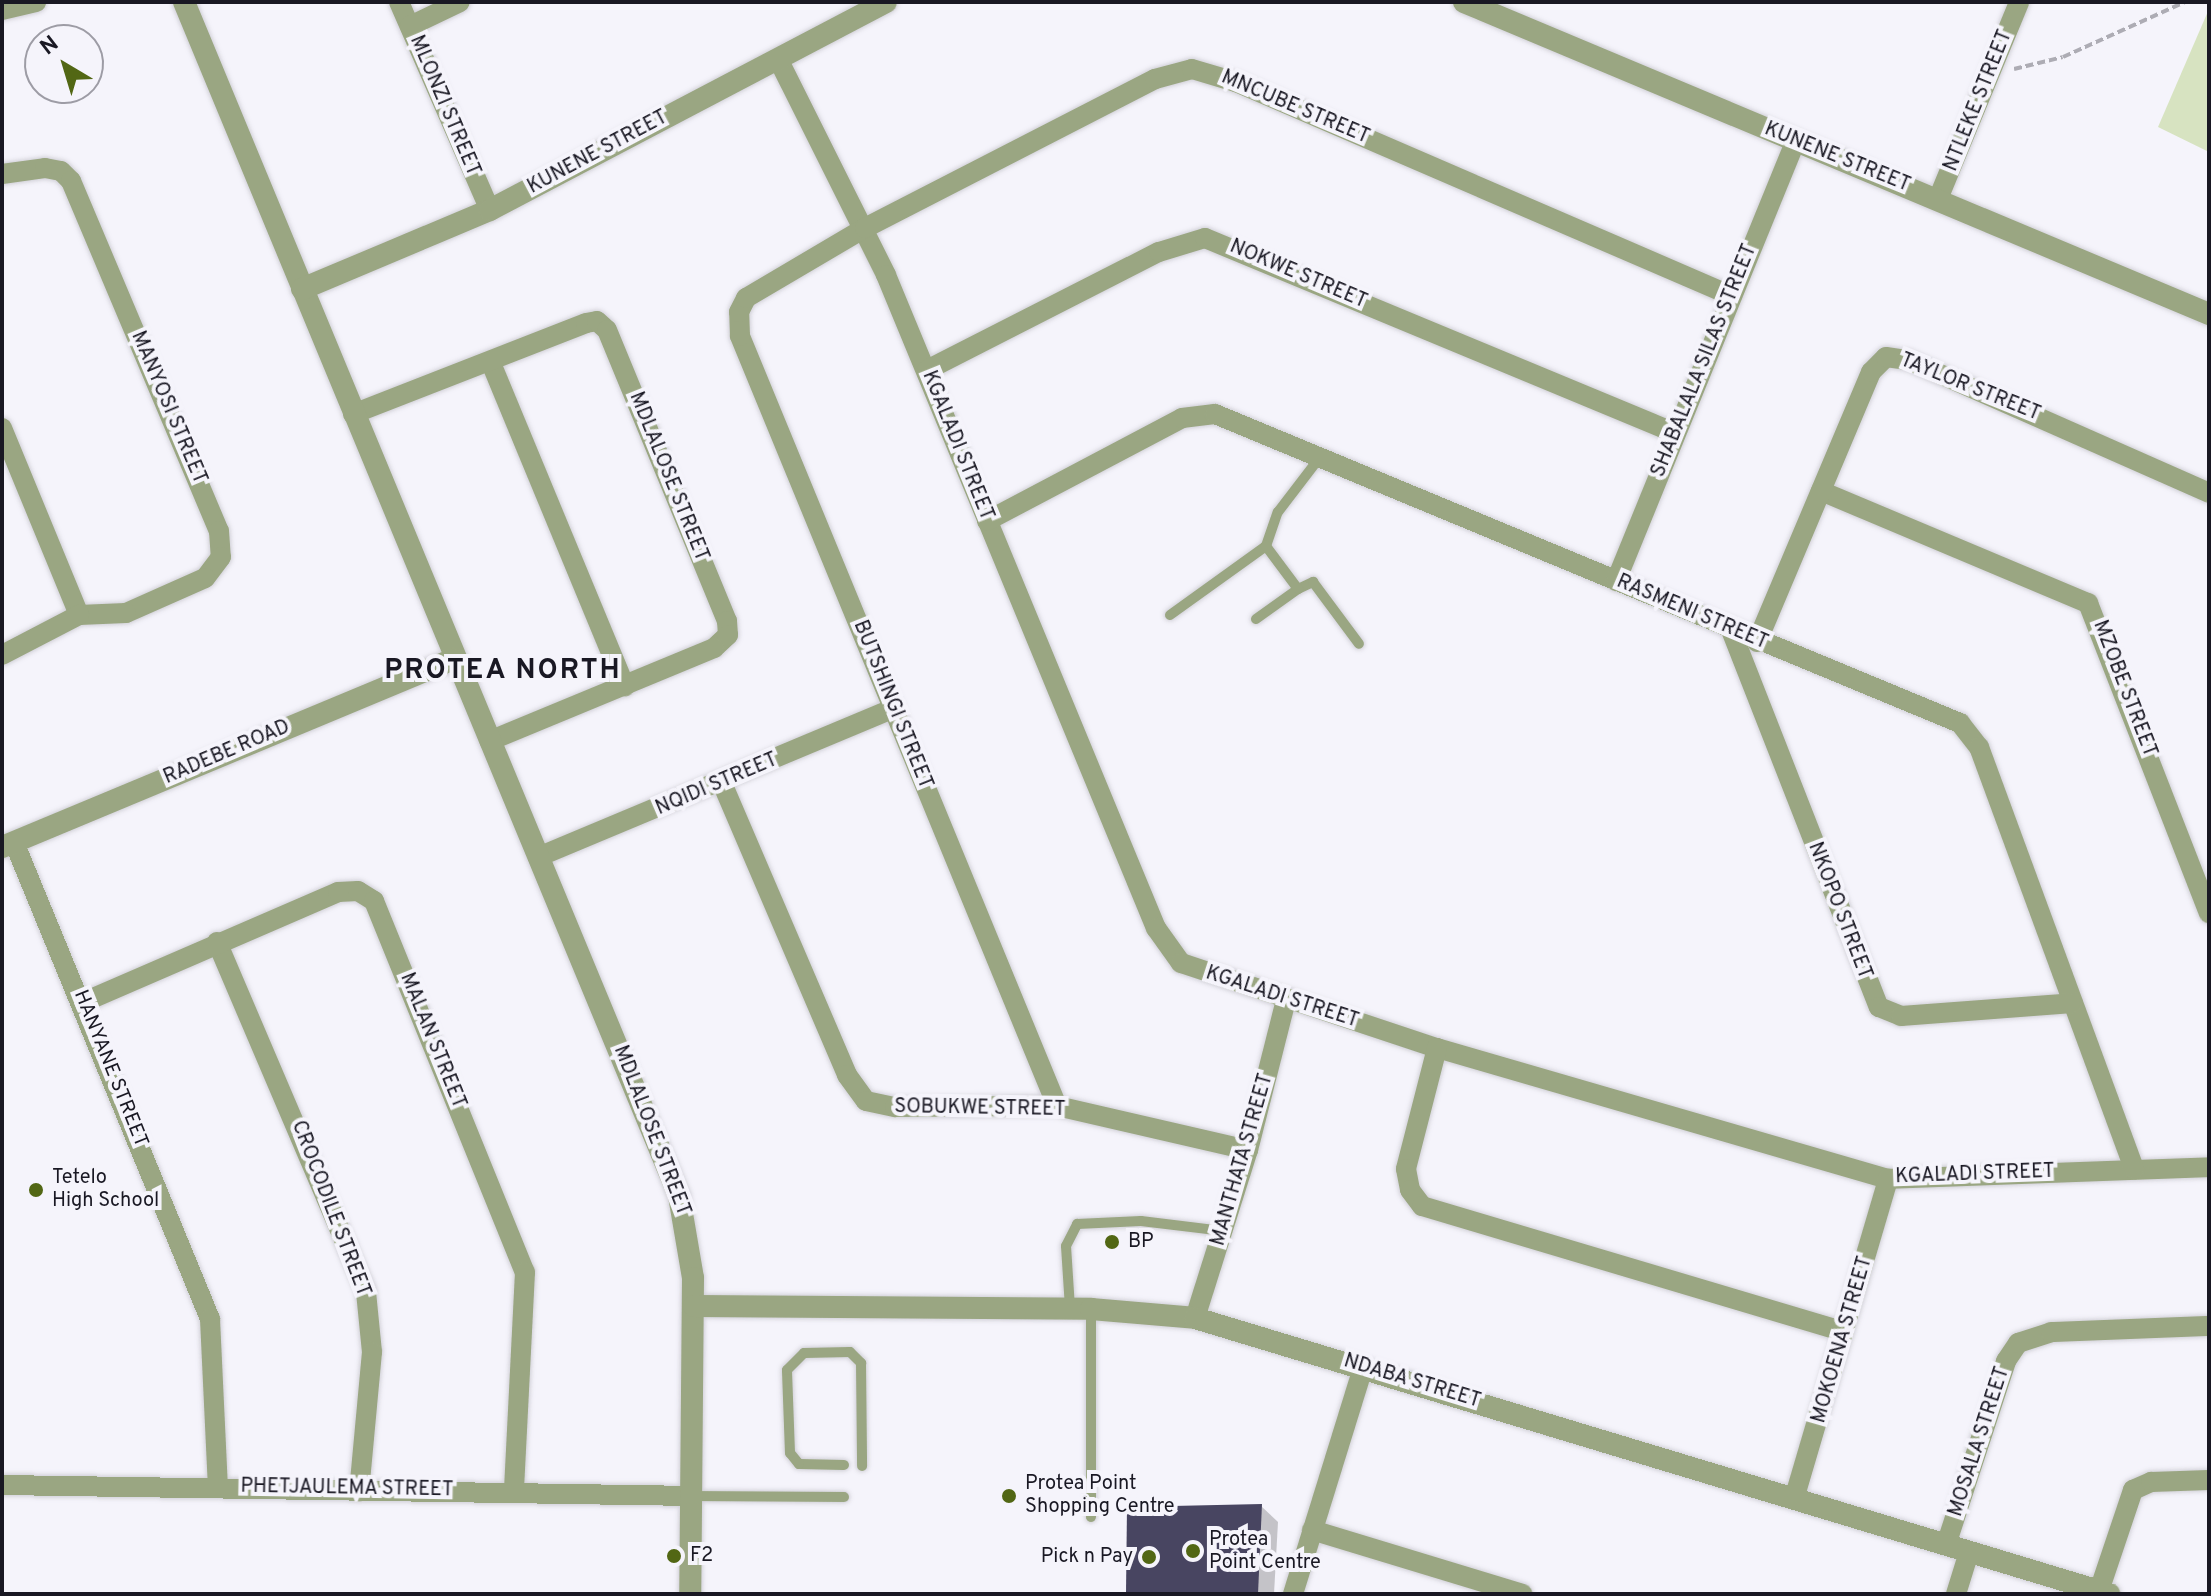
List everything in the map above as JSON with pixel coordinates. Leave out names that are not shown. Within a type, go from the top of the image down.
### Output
[{"type":"street","points":[[2,10],[36,2]]},
{"type":"street","name":"MDLALOSE STREET","points":[[184,2],[453,659],[679,1196],[690,1237],[694,1306],[690,1594]]},
{"type":"street","name":"MLONZI STREET","points":[[399,2],[490,210]]},
{"type":"street","points":[[410,26],[460,2]]},
{"type":"street","name":"KUNENE STREET","points":[[302,289],[490,210],[886,2]]},
{"type":"street","name":"KUNENE STREET","points":[[1464,2],[2209,314]]},
{"type":"street","name":"NTLEKE STREET","points":[[1938,199],[2019,2]]},
{"type":"street","name":"KGALADI STREET","points":[[778,59],[865,228],[1171,954],[1190,969],[1437,1048],[1888,1179],[2209,1167]]},
{"type":"street","name":"MNCUBE STREET","points":[[742,303],[761,286],[865,228],[1155,79],[1200,69],[1732,296]]},
{"type":"street","name":"SHABALALA SILAS STREET","points":[[1616,581],[1796,141]]},
{"type":"street","name":"MANYOSI STREET","points":[[2,174],[45,168],[71,181],[219,531],[221,557],[205,578],[126,613],[79,615]]},
{"type":"street","name":"NOKWE STREET","points":[[927,370],[1159,252],[1205,238],[1675,433]]},
{"type":"street","name":"BUTSHINGI STREET","points":[[742,303],[740,336],[1057,1106]]},
{"type":"street","name":"MDLALOSE STREET","points":[[353,414],[594,321],[604,325],[613,344],[729,626],[718,646],[489,741]]},
{"type":"street","name":"TAYLOR STREET","points":[[1757,642],[1872,369],[1894,356],[2209,493]]},
{"type":"street","points":[[491,363],[625,686]]},
{"type":"street","name":"RASMENI STREET","points":[[987,521],[1196,413],[1221,416],[1757,642],[1953,720],[1971,732],[2134,1169]]},
{"type":"street","points":[[2,428],[79,615],[2,655]]},
{"type":"street","name":"MZOBE STREET","points":[[1821,491],[2088,603],[2209,913]]},
{"type":"street","name":"NKOPO STREET","points":[[1731,630],[1879,1007],[1901,1016],[2073,1003]]},
{"type":"street","name":"RADEBE ROAD","points":[[8,844],[453,659]]},
{"type":"street","name":"NQIDI STREET","points":[[538,857],[722,783],[894,708]]},
{"type":"street","name":"SOBUKWE STREET","points":[[722,783],[847,1075],[866,1101],[886,1107],[1057,1106],[1248,1150]]},
{"type":"street","name":"HANYANE STREET","points":[[8,844],[84,1002],[210,1319],[218,1487]]},
{"type":"street","name":"MALAN STREET","points":[[84,1002],[338,892],[358,891],[377,906],[525,1272],[514,1491]]},
{"type":"street","name":"CROCODILE STREET","points":[[217,942],[366,1292],[372,1352],[359,1491]]},
{"type":"street","name":"MANTHATA STREET","points":[[1195,1318],[1248,1150],[1286,1000]]},
{"type":"street","points":[[1437,1048],[1406,1169],[1410,1190],[1422,1206],[1844,1332]]},
{"type":"street","name":"MOKOENA STREET","points":[[1794,1499],[1888,1179]]},
{"type":"street","name":"NDABA STREET","points":[[694,1306],[1080,1308],[1195,1318],[2102,1593]]},
{"type":"street","name":"MOSALA STREET","points":[[1946,1545],[2003,1367],[2018,1343],[2051,1332],[2209,1326]]},
{"type":"street","points":[[1293,1594],[1363,1368]]},
{"type":"street","points":[[2102,1593],[2133,1490],[2151,1482],[2209,1480]]},
{"type":"street","name":"PHETJAULEMA STREET","points":[[2,1485],[691,1496]]},
{"type":"street","points":[[1312,1530],[1467,1586],[1522,1594]]},
{"type":"street","points":[[1956,1594],[1969,1552]]},
{"type":"lane","points":[[1170,615],[1266,546],[1278,512],[1320,457]]},
{"type":"lane","points":[[1266,546],[1298,589]]},
{"type":"lane","points":[[1256,619],[1313,582],[1359,644]]},
{"type":"lane","points":[[1091,1517],[1080,1308],[1066,1246],[1068,1233],[1077,1224],[1141,1221],[1224,1231]]},
{"type":"lane","points":[[844,1465],[799,1464],[790,1453],[787,1370],[804,1353],[850,1352],[861,1363],[862,1466]]},
{"type":"lane","points":[[691,1496],[844,1497]]},
{"type":"path","points":[[1992,68],[2036,66],[2063,57],[2185,2]]},
{"type":"green space","points":[[2209,9],[2209,152],[2158,127]]},
{"type":"building","name":"Protea Point Centre","points":[[1262,1504],[1258,1594],[1126,1594],[1127,1507]]},
{"type":"place","name":"Tetelo High School","points":[[36,1190]]},
{"type":"place","name":"BP","points":[[1112,1242]]},
{"type":"place","name":"Protea Point Shopping Centre","points":[[1009,1496]]},
{"type":"place","name":"Protea Point Centre","points":[[1193,1551]]},
{"type":"place","name":"F2","points":[[674,1556]]},
{"type":"place","name":"Pick n Pay","points":[[1149,1557]]},
{"type":"district","name":"PROTEA NORTH","points":[[503,671]]}]
